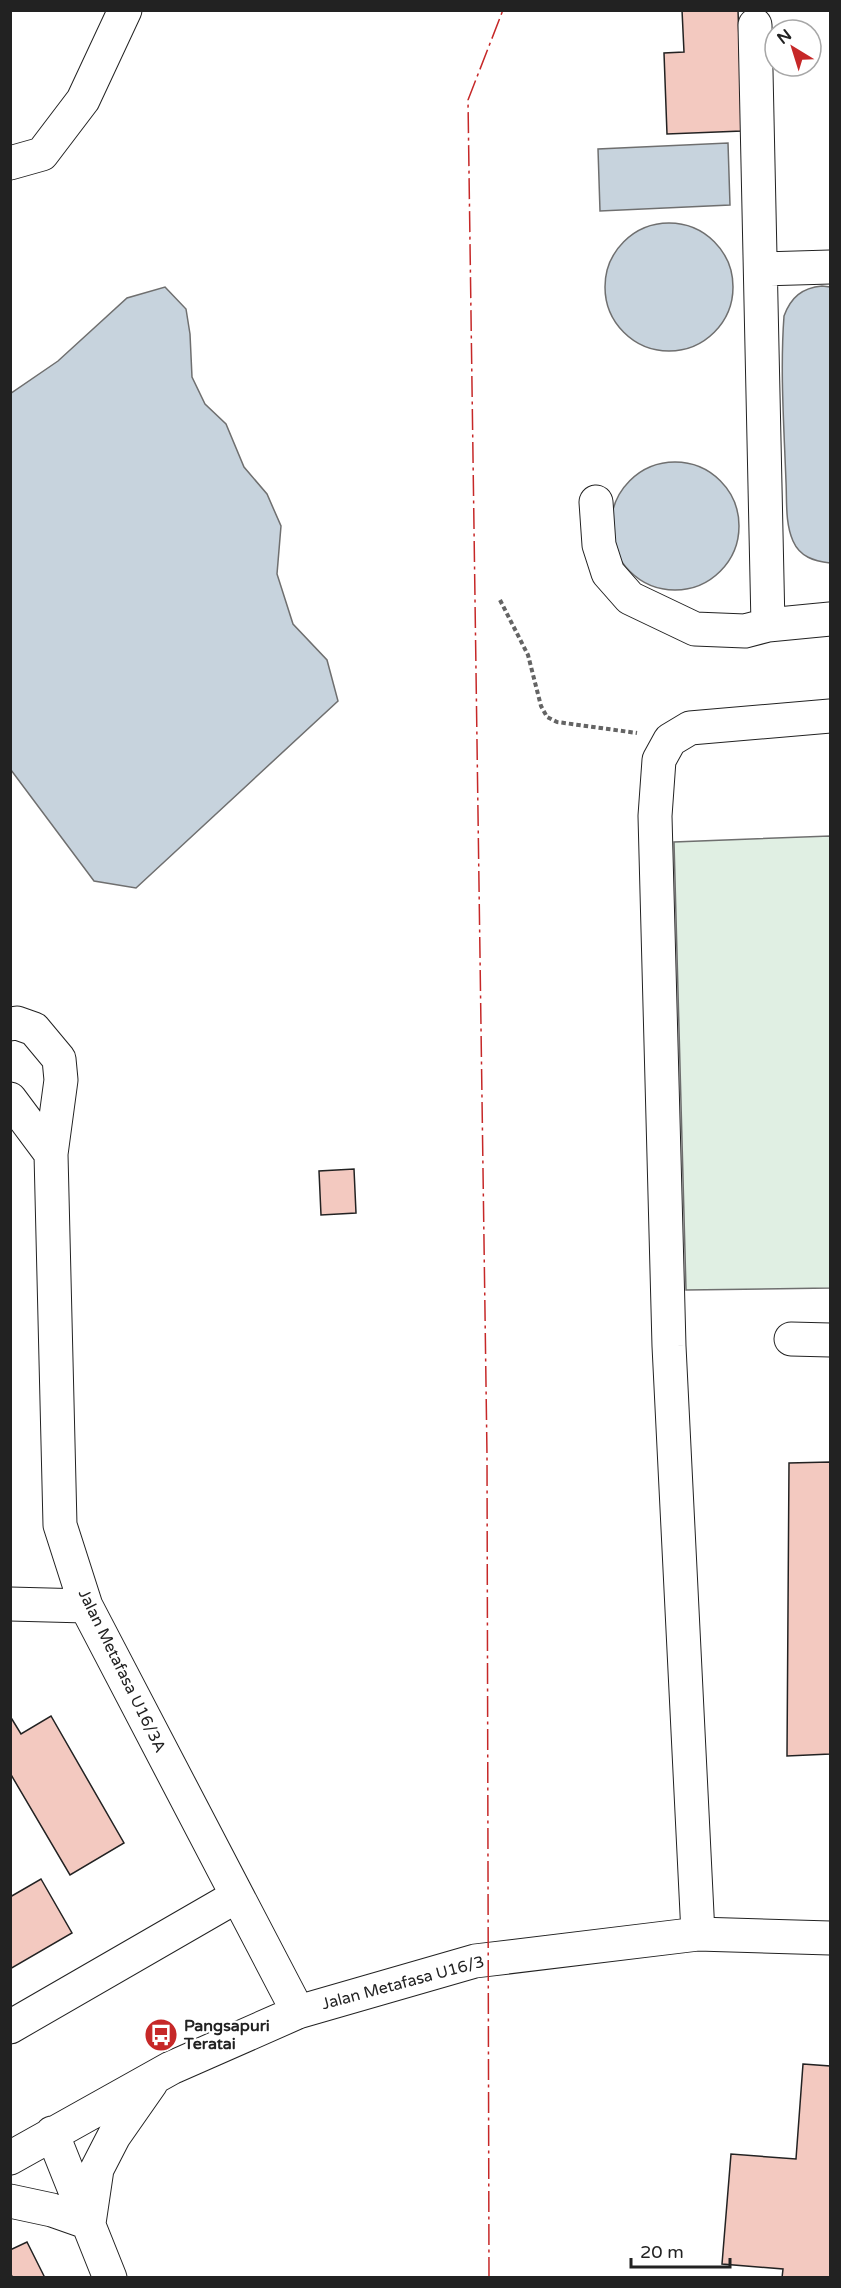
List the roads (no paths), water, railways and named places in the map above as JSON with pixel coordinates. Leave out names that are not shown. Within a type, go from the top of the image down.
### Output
[{"type":"street","points":[[10,163],[42,154],[56,136],[83,100],[125,10]]},
{"type":"street","points":[[755,25],[768,625]]},
{"type":"street","points":[[760,269],[831,267]]},
{"type":"street","points":[[596,502],[599,545],[608,573],[630,598],[694,629],[745,630],[831,618]]},
{"type":"street","points":[[698,1935],[669,1346],[655,816],[659,760],[670,740],[690,728],[831,716]]},
{"type":"street","name":"Jalan Metafasa U16/3A","points":[[10,1024],[17,1023],[34,1029],[59,1059],[61,1080],[51,1154],[60,1525],[86,1606],[297,2012]]},
{"type":"street","points":[[10,1099],[51,1154]]},
{"type":"street","points":[[791,1339],[831,1340]]},
{"type":"street","points":[[10,1604],[86,1606]]},
{"type":"street","points":[[10,2027],[237,1896]]},
{"type":"street","name":"Jalan Metafasa U16/3","points":[[10,2158],[156,2077],[297,2012],[475,1961],[698,1935],[831,1938]]},
{"type":"street","points":[[89,2223],[97,2169],[114,2136],[156,2077]]},
{"type":"street","points":[[52,2133],[110,2277]]},
{"type":"street","points":[[10,2201],[52,2210],[89,2223]]},
{"type":"place","name":"Pangsapuri Teratai","points":[[161,2035]]}]
